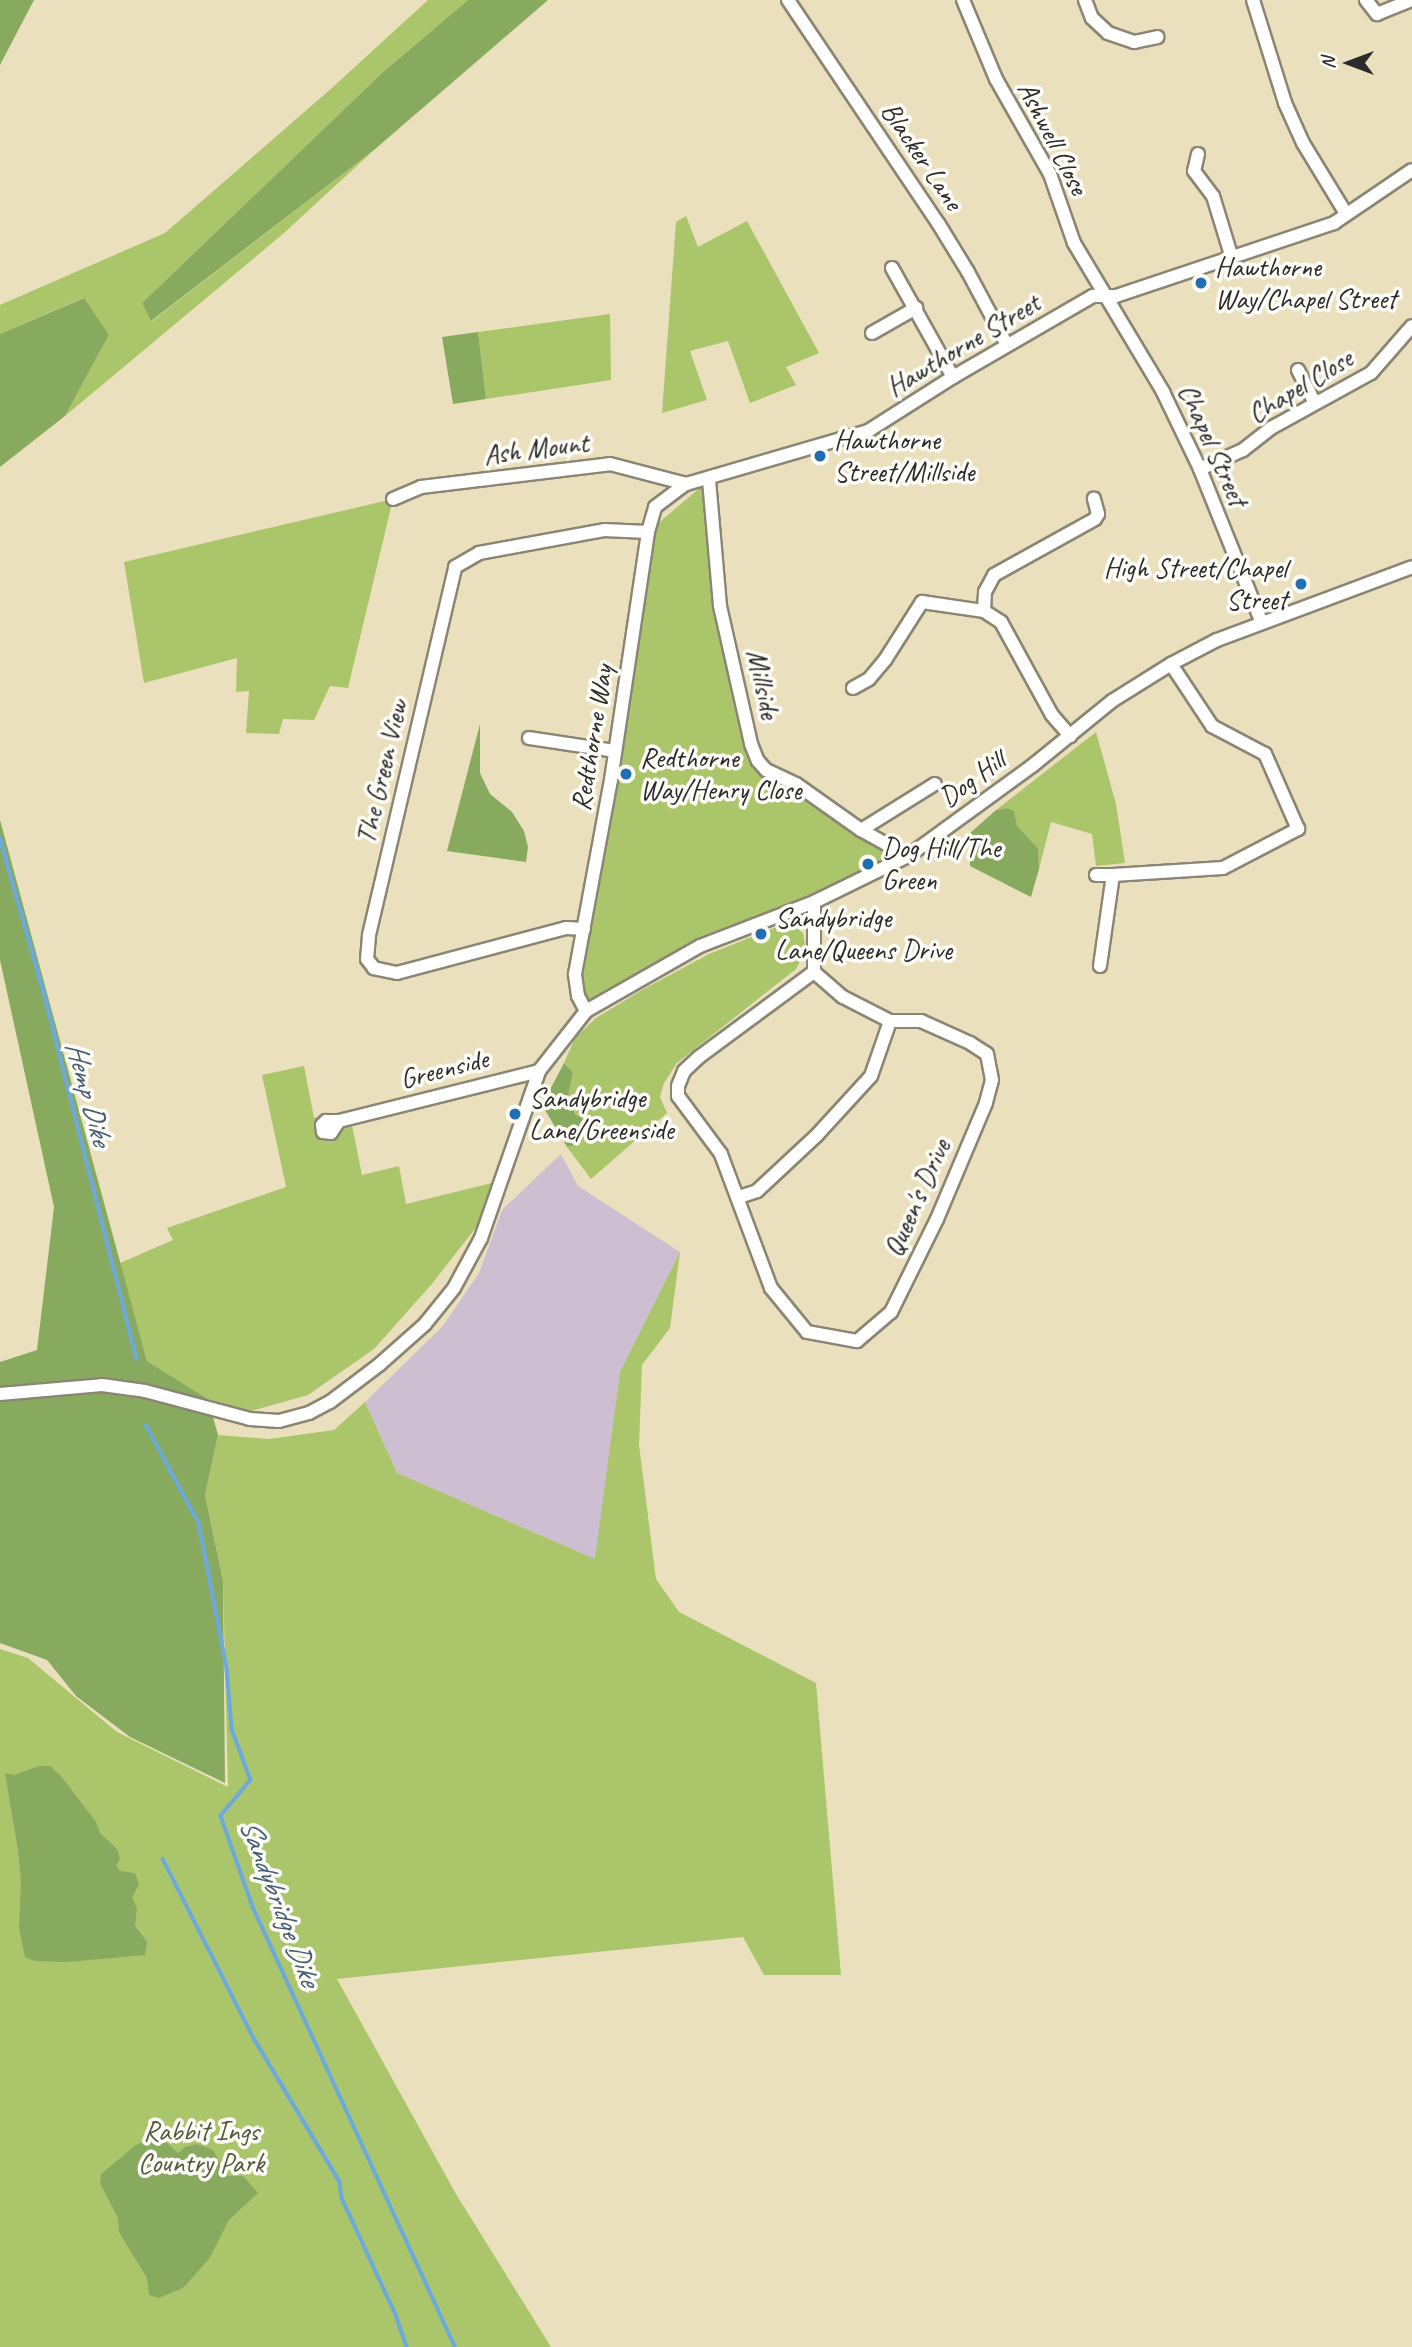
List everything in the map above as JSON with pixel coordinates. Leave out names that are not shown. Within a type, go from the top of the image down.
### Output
[{"type":"street","name":"Blacker Lane","points":[[788,0],[938,223],[1007,345]]},
{"type":"street","name":"Ashwell Close","points":[[963,0],[996,79],[1050,174],[1074,243],[1105,295]]},
{"type":"street","points":[[1085,0],[1092,18],[1108,33],[1134,42],[1157,37]]},
{"type":"street","points":[[1253,0],[1285,103],[1303,143],[1345,212]]},
{"type":"street","points":[[1366,0],[1377,14],[1412,0]]},
{"type":"street","points":[[1198,154],[1194,161],[1194,171],[1213,196],[1232,258]]},
{"type":"street","name":"Hawthorne Street","points":[[686,484],[709,480],[868,431],[953,377],[1093,296],[1116,296],[1334,223],[1345,212],[1412,170]]},
{"type":"street","points":[[892,268],[953,377]]},
{"type":"street","name":"Chapel Street","points":[[1105,295],[1163,392],[1200,469],[1262,623]]},
{"type":"street","points":[[872,332],[916,308]]},
{"type":"street","name":"Chapel Close","points":[[1200,469],[1243,450],[1271,428],[1371,373],[1412,326]]},
{"type":"street","points":[[1298,370],[1315,403]]},
{"type":"street","name":"Ash Mount","points":[[393,499],[421,487],[610,464],[686,484]]},
{"type":"street","name":"Millside","points":[[709,480],[720,606],[751,744],[758,761],[766,770],[796,783],[861,830],[908,856]]},
{"type":"street","name":"Redthorne Way","points":[[586,1011],[578,996],[576,984],[648,532],[655,507],[686,484]]},
{"type":"street","points":[[984,611],[985,592],[993,575],[1095,519],[1098,513],[1094,499]]},
{"type":"street","name":"The Green View","points":[[584,929],[566,928],[397,973],[373,968],[368,959],[369,935],[455,567],[480,553],[604,530],[648,532]]},
{"type":"street","name":"Dog Hill","points":[[586,1011],[700,946],[814,902],[908,856],[1070,736],[1112,701],[1171,664],[1217,640],[1412,569]]},
{"type":"street","points":[[853,688],[869,679],[886,660],[922,602],[984,611],[1000,622],[1052,715],[1070,736]]},
{"type":"street","points":[[1096,875],[1223,868],[1298,829],[1265,754],[1212,726],[1171,664]]},
{"type":"street","points":[[529,738],[615,751]]},
{"type":"street","points":[[861,830],[935,784]]},
{"type":"street","points":[[1100,966],[1113,875]]},
{"type":"street","points":[[814,902],[814,972],[699,1057],[684,1071],[678,1086],[682,1105],[721,1154],[739,1198],[757,1191],[817,1135],[871,1076],[890,1021]]},
{"type":"street","points":[[1090,941],[1104,944]]},
{"type":"street","name":"Queen's Drive","points":[[739,1198],[771,1288],[807,1332],[857,1341],[891,1312],[942,1207],[986,1103],[992,1080],[988,1054],[921,1021],[890,1021],[843,997],[814,972]]},
{"type":"street","points":[[0,1394],[102,1385],[145,1391],[212,1412],[279,1421],[309,1413],[330,1402],[416,1332],[454,1288],[481,1238],[539,1071],[586,1011]]},
{"type":"street","name":"Greenside","points":[[339,1121],[539,1071]]},
{"type":"shaded area","points":[[561,1154],[578,1186],[680,1252],[620,1372],[596,1560],[397,1473],[365,1402],[442,1327],[479,1273],[502,1210]]},
{"type":"green space","points":[[0,0],[34,0],[0,65]]},
{"type":"green space","points":[[428,0],[468,0],[382,73],[142,303],[152,321],[374,150],[284,233],[65,416],[109,335],[83,298],[0,334],[0,305],[165,233],[333,87]]},
{"type":"green space","points":[[468,0],[548,0],[374,150],[151,321],[142,303],[382,73]]},
{"type":"green space","points":[[686,216],[698,247],[747,221],[819,353],[786,367],[796,385],[750,403],[728,341],[690,351],[707,400],[662,413],[676,222]]},
{"type":"green space","points":[[84,298],[109,335],[65,416],[0,467],[0,334]]},
{"type":"green space","points":[[610,314],[611,380],[486,399],[478,332]]},
{"type":"green space","points":[[478,332],[486,399],[453,404],[442,337]]},
{"type":"green space","points":[[709,480],[720,606],[758,761],[908,856],[700,946],[586,1011],[576,984],[648,532]]},
{"type":"green space","points":[[393,499],[348,688],[330,686],[314,720],[283,719],[279,734],[246,733],[249,691],[236,692],[237,658],[144,683],[124,562]]},
{"type":"green space","points":[[480,724],[480,773],[490,794],[512,812],[524,831],[528,847],[526,862],[447,851]]},
{"type":"green space","points":[[1096,732],[1116,804],[1125,863],[1096,866],[1092,834],[1051,822],[1039,869],[1038,848],[1017,826],[1007,808],[996,810]]},
{"type":"green space","points":[[1007,808],[1014,811],[1017,826],[1038,848],[1039,869],[1031,897],[970,866],[970,833],[996,810]]},
{"type":"green space","points":[[0,820],[147,1361],[208,1399],[218,1435],[205,1495],[223,1581],[225,1783],[130,1737],[76,1696],[47,1660],[0,1643],[0,1362],[37,1350],[54,1207],[0,960]]},
{"type":"green space","points":[[779,926],[794,926],[803,933],[806,950],[796,969],[677,1063],[664,1083],[660,1097],[667,1113],[591,1179],[567,1147],[579,1144],[583,1128],[568,1097],[573,1072],[564,1063],[575,1038],[596,1018],[642,990],[709,954]]},
{"type":"green space","points":[[564,1063],[573,1072],[568,1097],[576,1115],[583,1118],[579,1144],[567,1147],[545,1110],[545,1099]]},
{"type":"green space","points":[[304,1066],[314,1118],[349,1110],[362,1175],[399,1166],[406,1204],[496,1182],[482,1220],[431,1285],[374,1349],[308,1395],[251,1411],[208,1399],[147,1361],[120,1263],[173,1240],[167,1228],[286,1187],[262,1075]]},
{"type":"green space","name":"Rabbit Ings Country Park","points":[[680,1252],[670,1328],[642,1365],[639,1445],[656,1579],[679,1612],[816,1683],[841,1975],[764,1975],[743,1937],[337,1979],[456,2194],[551,2347],[0,2347],[0,1649],[28,1658],[117,1732],[228,1787],[223,1581],[205,1495],[218,1435],[269,1439],[334,1430],[365,1402],[397,1473],[595,1559],[620,1372]]},
{"type":"green space","points":[[39,1766],[50,1766],[61,1776],[96,1822],[100,1833],[117,1849],[120,1859],[116,1865],[120,1871],[135,1873],[139,1884],[132,1898],[137,1908],[135,1926],[147,1942],[145,1955],[67,1962],[35,1961],[25,1957],[19,1928],[21,1881],[18,1850],[5,1773],[14,1775]]},
{"type":"green space","name":"Rabbit Ings Country Park","points":[[152,2138],[164,2140],[178,2153],[185,2147],[197,2144],[213,2150],[228,2176],[243,2176],[258,2193],[229,2220],[209,2259],[183,2288],[159,2298],[149,2295],[147,2278],[119,2232],[118,2218],[100,2183],[101,2174],[136,2145]]},
{"type":"waterway","name":"Hemp Dike","points":[[0,838],[46,1000],[137,1359]]},
{"type":"waterway","name":"Sandybridge Dike","points":[[146,1425],[199,1523],[227,1669],[232,1729],[251,1780],[221,1816],[253,1907],[455,2347]]},
{"type":"waterway","points":[[163,1859],[255,2040],[340,2182],[342,2198],[396,2315],[407,2347]]},
{"type":"place","name":"Hawthorne Way/Chapel Street","points":[[1201,283]]},
{"type":"place","name":"Hawthorne Street/Millside","points":[[820,456]]},
{"type":"place","name":"High Street/Chapel Street","points":[[1301,584]]},
{"type":"place","name":"Redthorne Way/Henry Close","points":[[626,774]]},
{"type":"place","name":"Dog Hill/The Green","points":[[868,864]]},
{"type":"place","name":"Sandybridge Lane/Queens Drive","points":[[761,934]]},
{"type":"place","name":"Sandybridge Lane/Greenside","points":[[515,1114]]}]
